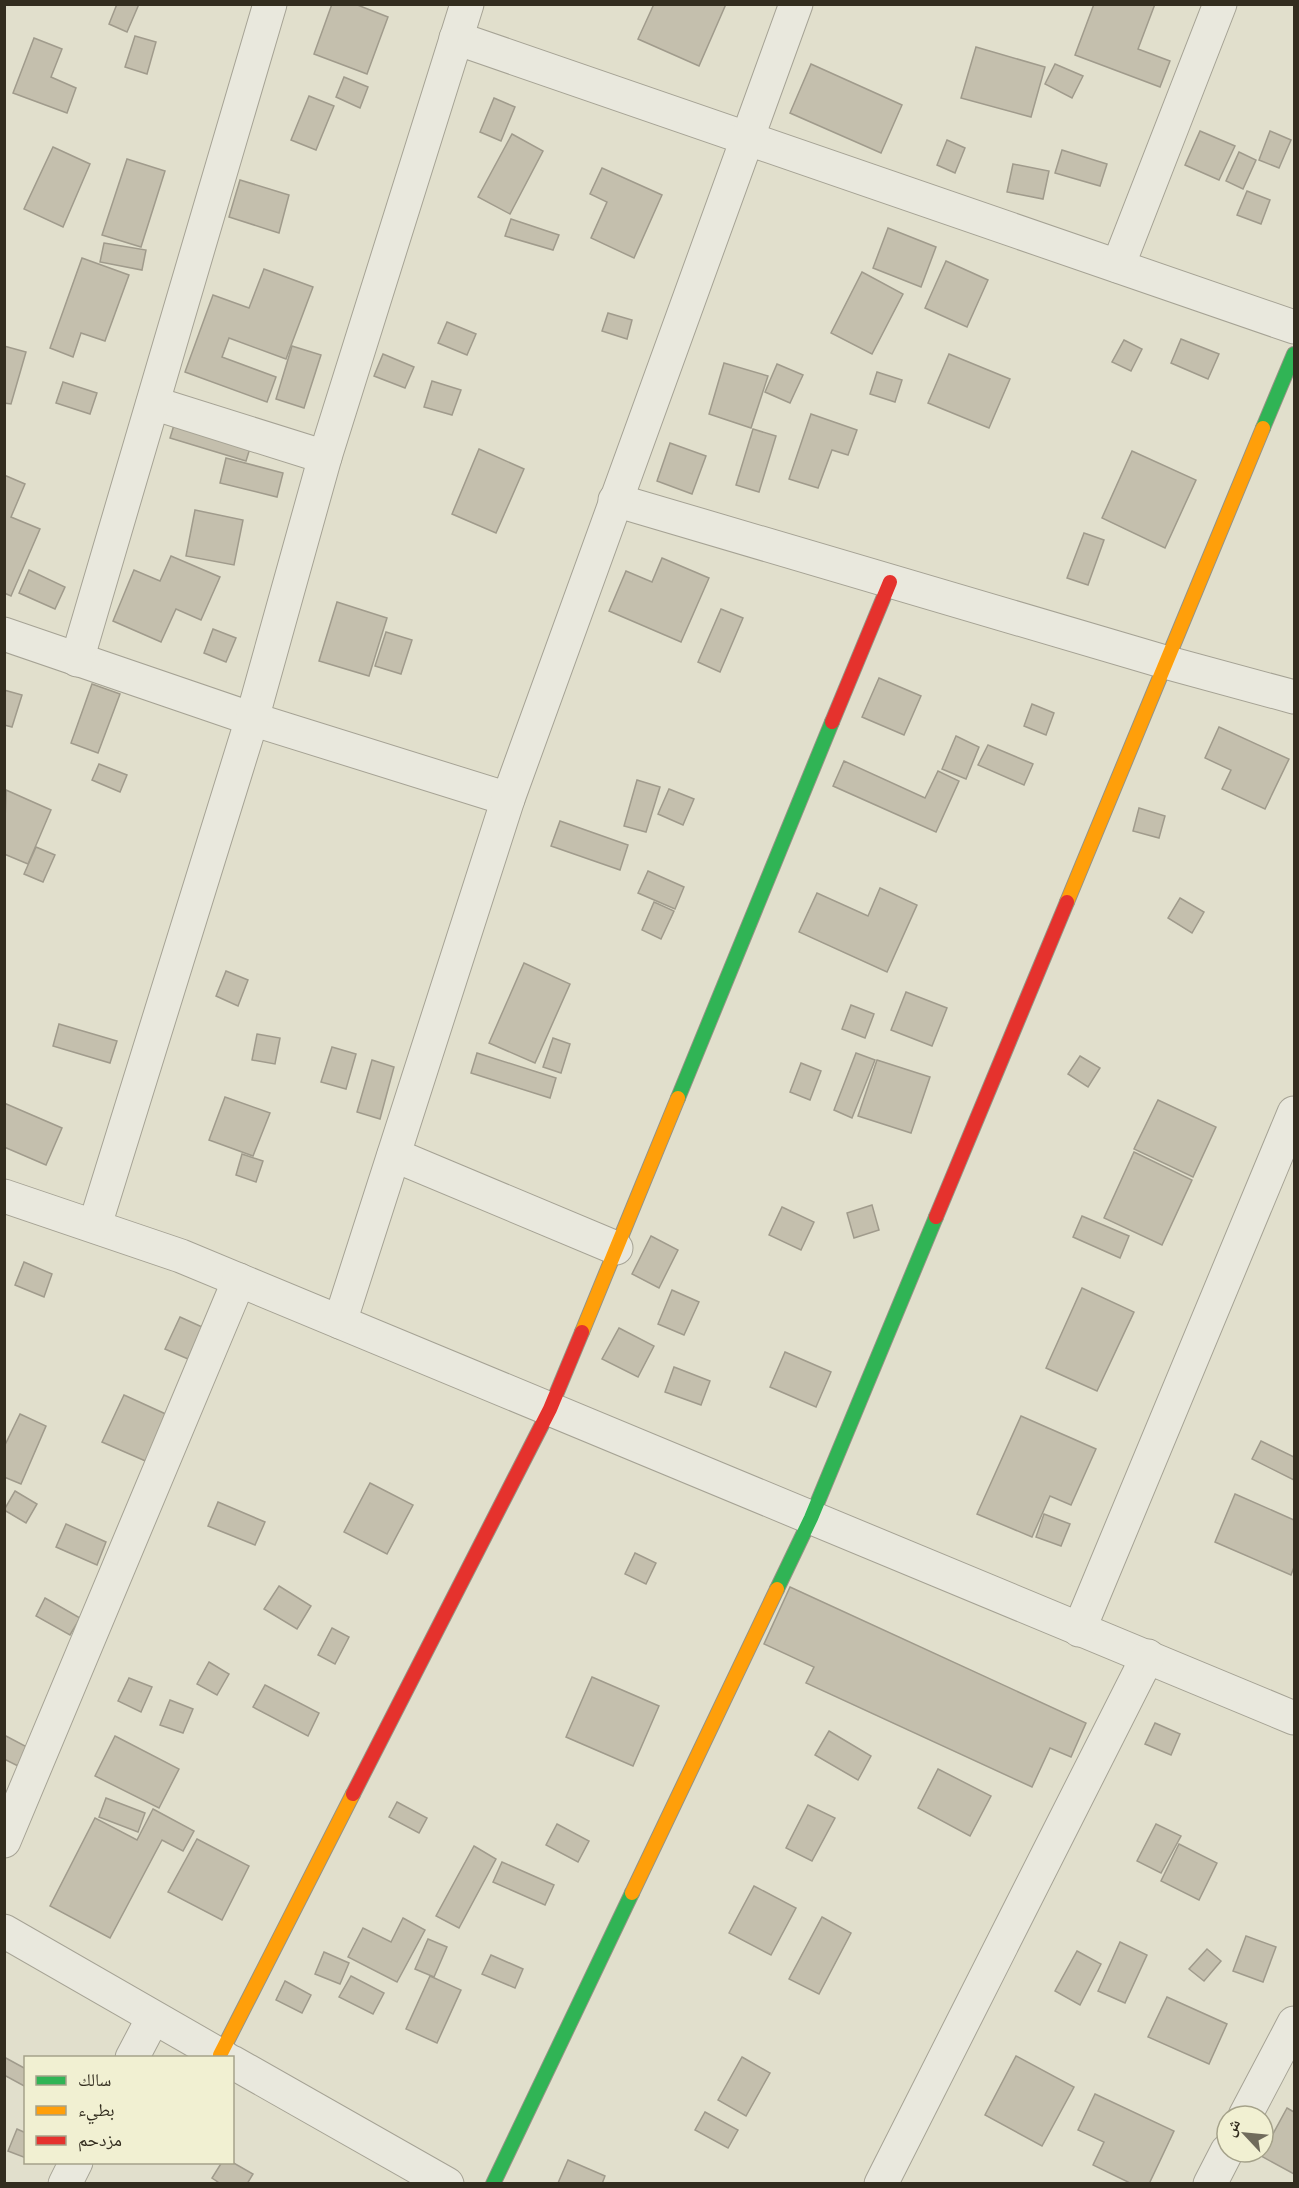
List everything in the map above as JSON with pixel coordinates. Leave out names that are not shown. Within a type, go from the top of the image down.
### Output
[{"type":"street","points":[[77,660],[270,4]]},
{"type":"street","points":[[95,1225],[252,719],[326,457],[467,4]]},
{"type":"street","points":[[340,1322],[508,799],[796,4]]},
{"type":"street","points":[[1119,266],[1220,4]]},
{"type":"street","points":[[456,38],[1294,327]]},
{"type":"street","points":[[493,2184],[811,1518],[1294,354]]},
{"type":"street","points":[[153,403],[326,457]]},
{"type":"street","points":[[615,500],[1165,662],[1294,697]]},
{"type":"street","points":[[227,2056],[550,1408],[890,582]]},
{"type":"street","points":[[4,634],[252,719],[508,799]]},
{"type":"street","points":[[1079,1630],[1294,1113]]},
{"type":"street","points":[[394,1155],[616,1248]]},
{"type":"street","points":[[4,1196],[95,1225],[239,1280],[1294,1718]]},
{"type":"street","points":[[4,1841],[239,1280]]},
{"type":"street","points":[[881,2184],[1148,1656]]},
{"type":"street","points":[[4,1931],[222,2056]]},
{"type":"street","points":[[133,2056],[153,2018]]},
{"type":"street","points":[[1251,2104],[1294,2023]]},
{"type":"street","points":[[234,2063],[447,2184]]},
{"type":"street","points":[[65,2184],[75,2164]]},
{"type":"street","points":[[1210,2184],[1220,2164]]},
{"type":"building","points":[[117,4],[139,4],[127,32],[109,24]]},
{"type":"building","points":[[332,4],[355,4],[388,17],[367,74],[314,54]]},
{"type":"building","points":[[654,4],[726,4],[699,66],[638,39]]},
{"type":"building","points":[[1094,4],[1155,4],[1138,49],[1170,61],[1160,87],[1075,55]]},
{"type":"building","points":[[135,36],[156,42],[147,74],[125,67]]},
{"type":"building","points":[[34,38],[62,49],[51,77],[76,88],[67,113],[13,93]]},
{"type":"building","points":[[976,47],[1045,67],[1031,117],[961,98]]},
{"type":"building","points":[[811,64],[902,105],[881,153],[790,113]]},
{"type":"building","points":[[1055,64],[1083,76],[1072,98],[1045,84]]},
{"type":"building","points":[[344,77],[368,87],[360,108],[336,97]]},
{"type":"building","points":[[309,96],[334,106],[316,150],[291,140]]},
{"type":"building","points":[[494,98],[515,107],[501,141],[480,132]]},
{"type":"building","points":[[1200,131],[1235,146],[1219,180],[1185,165]]},
{"type":"building","points":[[1270,131],[1291,140],[1279,168],[1259,160]]},
{"type":"building","points":[[512,134],[543,151],[510,214],[478,197]]},
{"type":"building","points":[[947,140],[965,148],[955,173],[937,165]]},
{"type":"building","points":[[53,147],[90,164],[63,227],[24,209]]},
{"type":"building","points":[[1062,150],[1107,164],[1100,186],[1055,173]]},
{"type":"building","points":[[1239,152],[1256,160],[1243,189],[1226,181]]},
{"type":"building","points":[[127,159],[165,171],[141,247],[102,235]]},
{"type":"building","points":[[1013,164],[1049,171],[1043,199],[1007,192]]},
{"type":"building","points":[[602,168],[662,195],[634,258],[591,238],[607,202],[590,194]]},
{"type":"building","points":[[240,180],[289,195],[279,233],[229,217]]},
{"type":"building","points":[[1247,191],[1270,200],[1261,224],[1237,215]]},
{"type":"building","points":[[511,219],[559,235],[553,250],[505,236]]},
{"type":"building","points":[[888,228],[936,247],[921,287],[873,268]]},
{"type":"building","points":[[104,243],[146,250],[142,270],[100,262]]},
{"type":"building","points":[[82,258],[129,275],[105,341],[81,333],[73,357],[50,348]]},
{"type":"building","points":[[946,261],[988,280],[967,327],[925,308]]},
{"type":"building","points":[[264,269],[313,287],[286,359],[229,338],[222,357],[276,377],[267,402],[185,372],[213,295],[249,308]]},
{"type":"building","points":[[862,272],[903,294],[872,354],[831,333]]},
{"type":"building","points":[[608,313],[632,320],[627,339],[602,331]]},
{"type":"building","points":[[447,322],[476,334],[467,355],[438,343]]},
{"type":"building","points":[[1181,339],[1219,354],[1208,379],[1171,363]]},
{"type":"building","points":[[1124,340],[1142,349],[1131,371],[1112,362]]},
{"type":"building","points":[[4,346],[26,352],[11,404],[4,403]]},
{"type":"building","points":[[292,346],[321,355],[304,408],[276,399]]},
{"type":"building","points":[[383,354],[414,367],[405,388],[374,376]]},
{"type":"building","points":[[949,354],[1010,379],[989,428],[928,403]]},
{"type":"building","points":[[724,363],[768,376],[751,428],[709,414]]},
{"type":"building","points":[[777,364],[803,375],[790,403],[765,392]]},
{"type":"building","points":[[877,372],[902,380],[895,402],[870,394]]},
{"type":"building","points":[[432,381],[461,390],[452,415],[424,407]]},
{"type":"building","points":[[63,382],[97,393],[90,414],[56,403]]},
{"type":"building","points":[[179,409],[255,432],[246,461],[170,438]]},
{"type":"building","points":[[811,414],[857,430],[848,455],[832,450],[818,488],[789,479]]},
{"type":"building","points":[[753,429],[776,436],[759,492],[736,485]]},
{"type":"building","points":[[670,443],[706,456],[692,494],[657,481]]},
{"type":"building","points":[[479,449],[524,469],[496,533],[452,514]]},
{"type":"building","points":[[1132,451],[1196,480],[1165,548],[1102,518]]},
{"type":"building","points":[[226,458],[283,473],[277,497],[220,483]]},
{"type":"building","points":[[4,475],[25,484],[11,517],[40,529],[11,596],[4,593]]},
{"type":"building","points":[[195,510],[243,520],[234,565],[186,556]]},
{"type":"building","points":[[1084,533],[1104,540],[1088,585],[1067,578]]},
{"type":"building","points":[[171,556],[220,577],[201,620],[176,609],[161,642],[113,621],[134,570],[160,581]]},
{"type":"building","points":[[662,558],[709,578],[681,642],[609,611],[626,571],[652,582]]},
{"type":"building","points":[[29,570],[65,587],[55,609],[19,593]]},
{"type":"building","points":[[337,602],[387,618],[369,676],[319,661]]},
{"type":"building","points":[[721,609],[743,618],[720,672],[698,662]]},
{"type":"building","points":[[213,629],[236,638],[226,662],[204,653]]},
{"type":"building","points":[[386,632],[412,640],[401,674],[375,666]]},
{"type":"building","points":[[879,678],[921,696],[904,735],[862,717]]},
{"type":"building","points":[[92,684],[120,694],[98,753],[71,743]]},
{"type":"building","points":[[4,690],[22,695],[12,727],[4,725]]},
{"type":"building","points":[[1032,704],[1054,713],[1046,735],[1024,726]]},
{"type":"building","points":[[1219,727],[1289,759],[1265,809],[1222,789],[1231,770],[1205,758]]},
{"type":"building","points":[[956,736],[979,747],[966,779],[942,769]]},
{"type":"building","points":[[988,745],[1033,764],[1024,785],[978,765]]},
{"type":"building","points":[[844,761],[925,798],[938,771],[959,781],[936,832],[833,786]]},
{"type":"building","points":[[99,764],[127,775],[120,792],[92,780]]},
{"type":"building","points":[[637,780],[660,787],[646,832],[624,826]]},
{"type":"building","points":[[669,789],[694,799],[683,825],[658,814]]},
{"type":"building","points":[[6,790],[51,810],[28,864],[4,854]]},
{"type":"building","points":[[1139,808],[1165,816],[1159,838],[1133,831]]},
{"type":"building","points":[[560,821],[628,845],[620,870],[551,846]]},
{"type":"building","points":[[36,847],[55,855],[43,882],[24,874]]},
{"type":"building","points":[[648,871],[684,887],[675,909],[638,893]]},
{"type":"building","points":[[880,888],[917,905],[887,972],[799,932],[817,893],[868,916]]},
{"type":"building","points":[[1180,898],[1204,912],[1192,933],[1168,918]]},
{"type":"building","points":[[654,902],[674,911],[661,939],[642,930]]},
{"type":"building","points":[[524,963],[570,984],[535,1063],[489,1043]]},
{"type":"building","points":[[226,971],[248,980],[238,1006],[216,996]]},
{"type":"building","points":[[906,992],[947,1008],[932,1046],[891,1030]]},
{"type":"building","points":[[851,1005],[874,1014],[865,1038],[842,1029]]},
{"type":"building","points":[[59,1024],[117,1041],[110,1063],[53,1046]]},
{"type":"building","points":[[257,1034],[280,1038],[275,1064],[252,1060]]},
{"type":"building","points":[[553,1038],[570,1044],[561,1073],[543,1067]]},
{"type":"building","points":[[332,1047],[356,1054],[346,1089],[321,1082]]},
{"type":"building","points":[[477,1053],[556,1078],[550,1098],[471,1073]]},
{"type":"building","points":[[856,1053],[875,1060],[852,1118],[834,1110]]},
{"type":"building","points":[[1080,1056],[1100,1068],[1088,1087],[1068,1074]]},
{"type":"building","points":[[372,1060],[394,1067],[380,1119],[357,1112]]},
{"type":"building","points":[[877,1060],[930,1077],[911,1133],[858,1116]]},
{"type":"building","points":[[801,1063],[821,1071],[810,1100],[790,1092]]},
{"type":"building","points":[[225,1097],[270,1113],[253,1156],[209,1140]]},
{"type":"building","points":[[1158,1100],[1216,1127],[1193,1177],[1134,1149]]},
{"type":"building","points":[[4,1103],[62,1128],[46,1165],[4,1147]]},
{"type":"building","points":[[1134,1152],[1192,1180],[1162,1245],[1104,1218]]},
{"type":"building","points":[[242,1154],[263,1161],[256,1182],[236,1175]]},
{"type":"building","points":[[872,1205],[879,1230],[854,1238],[847,1213]]},
{"type":"building","points":[[782,1207],[814,1222],[801,1250],[769,1235]]},
{"type":"building","points":[[1082,1216],[1129,1236],[1120,1258],[1073,1237]]},
{"type":"building","points":[[651,1236],[678,1250],[659,1288],[632,1274]]},
{"type":"building","points":[[24,1262],[52,1274],[44,1297],[15,1285]]},
{"type":"building","points":[[1082,1288],[1134,1312],[1097,1391],[1046,1368]]},
{"type":"building","points":[[672,1290],[699,1302],[684,1335],[658,1324]]},
{"type":"building","points":[[180,1317],[202,1327],[188,1359],[165,1349]]},
{"type":"building","points":[[619,1328],[654,1346],[638,1377],[602,1359]]},
{"type":"building","points":[[785,1352],[831,1372],[816,1407],[770,1387]]},
{"type":"building","points":[[674,1367],[710,1381],[701,1405],[665,1392]]},
{"type":"building","points":[[124,1395],[170,1416],[150,1463],[102,1442]]},
{"type":"building","points":[[20,1414],[46,1426],[21,1484],[4,1477],[4,1447]]},
{"type":"building","points":[[1021,1416],[1096,1449],[1071,1505],[1050,1496],[1032,1537],[977,1514]]},
{"type":"building","points":[[1261,1441],[1294,1457],[1294,1480],[1252,1459]]},
{"type":"building","points":[[370,1483],[413,1505],[387,1554],[344,1532]]},
{"type":"building","points":[[15,1491],[37,1504],[26,1523],[4,1510]]},
{"type":"building","points":[[1235,1494],[1294,1520],[1294,1567],[1291,1575],[1215,1542]]},
{"type":"building","points":[[218,1502],[265,1522],[255,1545],[208,1526]]},
{"type":"building","points":[[1044,1514],[1070,1524],[1061,1546],[1036,1537]]},
{"type":"building","points":[[66,1524],[106,1542],[97,1565],[56,1547]]},
{"type":"building","points":[[635,1553],[656,1563],[646,1584],[625,1574]]},
{"type":"building","points":[[279,1586],[311,1606],[297,1629],[264,1609]]},
{"type":"building","points":[[790,1587],[1086,1723],[1071,1757],[1050,1748],[1032,1787],[806,1683],[814,1667],[764,1644]]},
{"type":"building","points":[[45,1598],[80,1618],[70,1635],[36,1616]]},
{"type":"building","points":[[332,1628],[349,1637],[335,1664],[318,1655]]},
{"type":"building","points":[[209,1662],[229,1674],[217,1695],[197,1684]]},
{"type":"building","points":[[592,1677],[659,1706],[633,1766],[566,1737]]},
{"type":"building","points":[[129,1678],[152,1687],[141,1712],[118,1701]]},
{"type":"building","points":[[265,1685],[319,1713],[308,1736],[253,1707]]},
{"type":"building","points":[[170,1700],[193,1709],[183,1733],[160,1725]]},
{"type":"building","points":[[1155,1723],[1180,1734],[1171,1755],[1145,1744]]},
{"type":"building","points":[[829,1731],[871,1756],[858,1780],[815,1755]]},
{"type":"building","points":[[4,1735],[27,1747],[18,1766],[4,1759]]},
{"type":"building","points":[[115,1736],[179,1769],[159,1808],[95,1776]]},
{"type":"building","points":[[938,1769],[991,1796],[970,1836],[918,1808]]},
{"type":"building","points":[[106,1798],[145,1813],[138,1832],[99,1817]]},
{"type":"building","points":[[397,1802],[427,1818],[419,1833],[389,1817]]},
{"type":"building","points":[[808,1805],[835,1818],[812,1861],[786,1848]]},
{"type":"building","points":[[153,1809],[194,1831],[183,1851],[162,1840],[110,1938],[50,1906],[95,1818],[137,1840]]},
{"type":"building","points":[[557,1824],[589,1841],[578,1862],[546,1845]]},
{"type":"building","points":[[1156,1824],[1181,1836],[1161,1873],[1137,1861]]},
{"type":"building","points":[[197,1839],[249,1866],[222,1920],[168,1892]]},
{"type":"building","points":[[1179,1844],[1217,1863],[1199,1900],[1161,1881]]},
{"type":"building","points":[[474,1846],[496,1859],[459,1928],[436,1916]]},
{"type":"building","points":[[502,1862],[554,1885],[545,1905],[493,1882]]},
{"type":"building","points":[[754,1886],[796,1908],[771,1955],[729,1933]]},
{"type":"building","points":[[822,1917],[851,1933],[819,1994],[789,1979]]},
{"type":"building","points":[[403,1918],[425,1930],[397,1982],[348,1957],[363,1928],[391,1942]]},
{"type":"building","points":[[1246,1936],[1276,1947],[1263,1982],[1233,1971]]},
{"type":"building","points":[[428,1939],[447,1947],[434,1977],[415,1969]]},
{"type":"building","points":[[1120,1942],[1147,1955],[1125,2003],[1098,1991]]},
{"type":"building","points":[[1207,1949],[1221,1961],[1204,1981],[1189,1969]]},
{"type":"building","points":[[1077,1951],[1101,1964],[1080,2005],[1055,1991]]},
{"type":"building","points":[[324,1952],[349,1963],[340,1984],[315,1974]]},
{"type":"building","points":[[491,1955],[523,1969],[515,1988],[482,1974]]},
{"type":"building","points":[[351,1976],[384,1993],[373,2014],[339,1997]]},
{"type":"building","points":[[430,1976],[461,1990],[437,2043],[406,2029]]},
{"type":"building","points":[[285,1981],[311,1995],[302,2013],[276,2000]]},
{"type":"building","points":[[1167,1997],[1227,2024],[1209,2064],[1148,2037]]},
{"type":"building","points":[[1016,2056],[1074,2087],[1042,2146],[985,2115]]},
{"type":"building","points":[[4,2057],[24,2068],[24,2086],[4,2075]]},
{"type":"building","points":[[742,2057],[770,2073],[746,2116],[718,2100]]},
{"type":"building","points":[[1095,2094],[1174,2131],[1149,2184],[1132,2184],[1093,2165],[1104,2142],[1078,2130]]},
{"type":"building","points":[[1287,2108],[1294,2112],[1294,2174],[1275,2164],[1275,2130]]},
{"type":"building","points":[[705,2112],[738,2130],[728,2148],[695,2130]]},
{"type":"building","points":[[17,2129],[24,2132],[24,2157],[8,2151]]},
{"type":"building","points":[[568,2160],[605,2176],[602,2184],[558,2183]]},
{"type":"building","points":[[234,2163],[253,2174],[247,2184],[221,2184],[212,2178],[221,2164]]},
{"type":"traffic: fast","points":[[1263,428],[1294,354]]},
{"type":"traffic: fast","points":[[678,1098],[832,722]]},
{"type":"traffic: fast","points":[[777,1589],[811,1518],[936,1217]]},
{"type":"traffic: fast","points":[[493,2184],[632,1893]]},
{"type":"traffic: slow","points":[[1067,902],[1263,428]]},
{"type":"traffic: slow","points":[[582,1332],[678,1098]]},
{"type":"traffic: slow","points":[[632,1893],[777,1589]]},
{"type":"traffic: slow","points":[[220,2055],[353,1794]]},
{"type":"traffic: jam","points":[[832,722],[890,582]]},
{"type":"traffic: jam","points":[[936,1217],[1067,902]]},
{"type":"traffic: jam","points":[[353,1794],[550,1409],[582,1332]]}]
